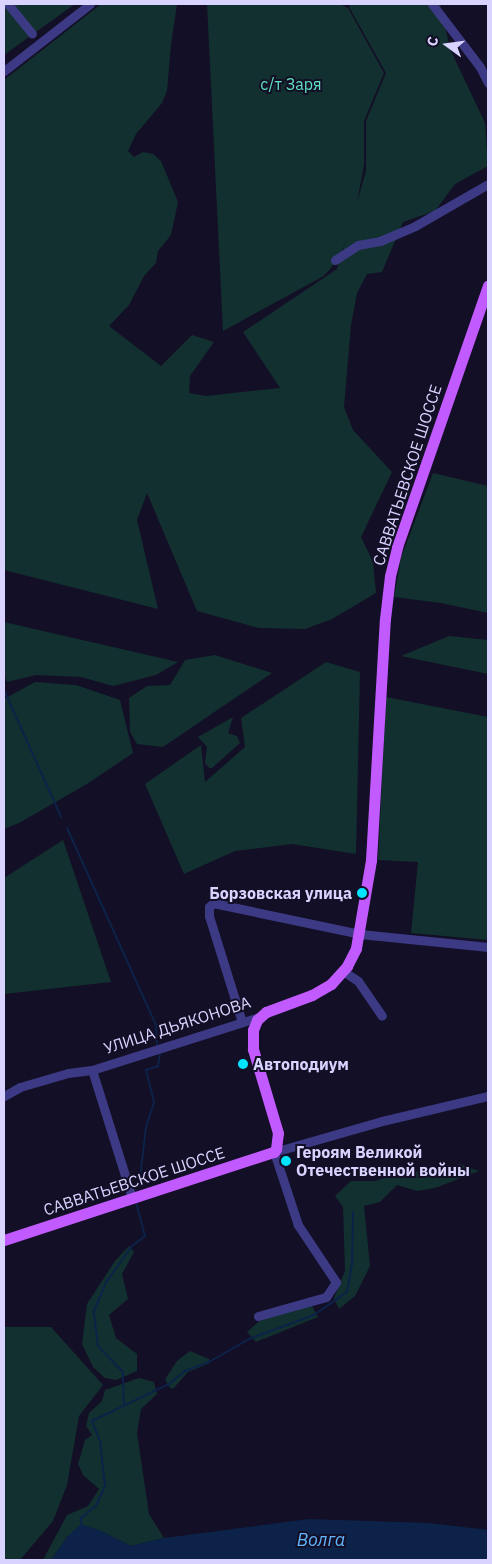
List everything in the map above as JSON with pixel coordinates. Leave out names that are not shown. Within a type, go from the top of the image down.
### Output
[{"type":"main road","name":"САВВАТЬЕВСКОЕ ШОССЕ","points":[[360,934],[371,860],[385,619],[392,569],[488,285]]},
{"type":"main road","name":"УЛИЦА ДЬЯКОНОВА","points":[[260,1017],[268,1010],[320,991],[343,971],[354,954],[360,934]]},
{"type":"main road","points":[[260,1017],[253,1030],[251,1042],[278,1133],[278,1143],[274,1152]]},
{"type":"main road","name":"САВВАТЬЕВСКОЕ ШОССЕ","points":[[4,1240],[274,1152]]},
{"type":"street","points":[[8,4],[32,34]]},
{"type":"street","points":[[4,71],[90,4]]},
{"type":"street","points":[[432,4],[480,68],[488,83]]},
{"type":"street","points":[[336,260],[358,245],[380,241],[415,226],[488,184]]},
{"type":"street","points":[[242,1022],[209,916],[210,905],[217,903],[360,934],[488,947]]},
{"type":"street","points":[[343,971],[358,981],[382,1016]]},
{"type":"street","name":"УЛИЦА ДЬЯКОНОВА","points":[[4,1096],[20,1087],[68,1072],[92,1070],[260,1017]]},
{"type":"street","points":[[92,1070],[132,1198]]},
{"type":"street","points":[[258,1316],[326,1297],[333,1290],[336,1282],[298,1225],[274,1152],[382,1121],[488,1096]]},
{"type":"green space","points":[[4,4],[75,4],[4,55]]},
{"type":"green space","name":"с/т Заря","points":[[101,4],[177,4],[167,91],[162,103],[136,134],[128,151],[134,157],[143,152],[153,154],[161,161],[178,202],[171,235],[158,251],[156,263],[144,276],[129,305],[109,326],[161,366],[192,335],[214,342],[190,376],[189,393],[206,396],[280,388],[243,332],[337,269],[347,237],[340,257],[324,276],[223,331],[207,4],[340,4],[348,8],[384,73],[364,121],[364,165],[357,202],[366,171],[366,121],[386,73],[349,7],[351,4],[440,4],[450,49],[485,123],[488,166],[455,184],[435,211],[403,222],[382,272],[367,274],[357,293],[351,325],[344,407],[353,430],[392,472],[361,537],[373,562],[376,593],[332,619],[305,629],[259,628],[197,611],[147,493],[137,520],[158,609],[4,570],[4,80]]},
{"type":"green space","points":[[433,473],[488,486],[488,613],[441,603],[394,597],[401,558]]},
{"type":"green space","points":[[4,622],[178,662],[156,675],[113,686],[81,677],[36,675],[7,682],[4,675]]},
{"type":"green space","points":[[449,636],[488,640],[488,674],[401,656]]},
{"type":"green space","points":[[215,655],[272,673],[163,747],[137,744],[130,732],[129,698],[147,686],[170,685],[185,660]]},
{"type":"green space","points":[[326,662],[360,672],[356,854],[292,844],[235,851],[184,874],[145,784],[201,745],[205,782],[245,747],[241,718]]},
{"type":"green space","points":[[35,682],[76,685],[120,700],[133,753],[87,784],[19,823],[4,829],[4,699]]},
{"type":"green space","points":[[386,697],[488,717],[488,940],[411,933],[418,862],[378,860]]},
{"type":"green space","points":[[233,717],[228,733],[237,736],[240,743],[212,768],[209,768],[205,763],[207,747],[198,737]]},
{"type":"green space","points":[[63,840],[111,982],[4,994],[4,878]]},
{"type":"green space","points":[[460,1164],[479,1171],[435,1188],[417,1191],[397,1185],[380,1202],[364,1206],[370,1266],[355,1296],[339,1309],[334,1298],[345,1271],[343,1207],[335,1196],[351,1181],[375,1181],[406,1171],[438,1172]]},
{"type":"green space","points":[[129,1246],[134,1252],[122,1274],[128,1299],[109,1315],[116,1338],[137,1354],[137,1371],[116,1380],[105,1378],[93,1367],[82,1344],[87,1304],[115,1261]]},
{"type":"green space","points":[[312,1306],[318,1317],[256,1342],[247,1332],[266,1315]]},
{"type":"green space","points":[[4,1327],[51,1327],[103,1385],[79,1416],[67,1485],[53,1521],[20,1560],[4,1560]]},
{"type":"green space","points":[[190,1351],[209,1359],[210,1363],[188,1372],[173,1389],[169,1387],[165,1379],[177,1361]]},
{"type":"green space","points":[[139,1378],[154,1382],[157,1394],[141,1409],[137,1433],[149,1514],[164,1538],[131,1546],[99,1530],[68,1536],[51,1560],[43,1560],[67,1515],[88,1506],[99,1489],[83,1475],[78,1464],[85,1440],[92,1435],[86,1426],[89,1413],[102,1401],[105,1390]]},
{"type":"water","name":"Волга","points":[[309,1519],[430,1523],[488,1530],[488,1560],[51,1560],[68,1536],[81,1524],[99,1530],[131,1546],[164,1538]]},
{"type":"waterway","points":[[4,690],[61,817]]},
{"type":"waterway","points":[[67,828],[156,1025],[157,1045]]},
{"type":"waterway","points":[[139,1186],[146,1127],[154,1102],[146,1070],[158,1066],[160,1053]]},
{"type":"waterway","points":[[124,1406],[123,1372],[98,1346],[94,1311],[107,1281],[132,1246],[145,1236],[136,1202]]},
{"type":"waterway","points":[[81,1524],[81,1518],[96,1506],[105,1486],[100,1441],[92,1421],[169,1384],[185,1371],[209,1362],[249,1339],[314,1315],[347,1292],[352,1265],[353,1212]]},
{"type":"place","name":"Борзовская улица","points":[[362,893]]},
{"type":"place","name":"Автоподиум","points":[[243,1064]]},
{"type":"place","name":"Героям Великой Отечественной войны","points":[[286,1161]]}]
